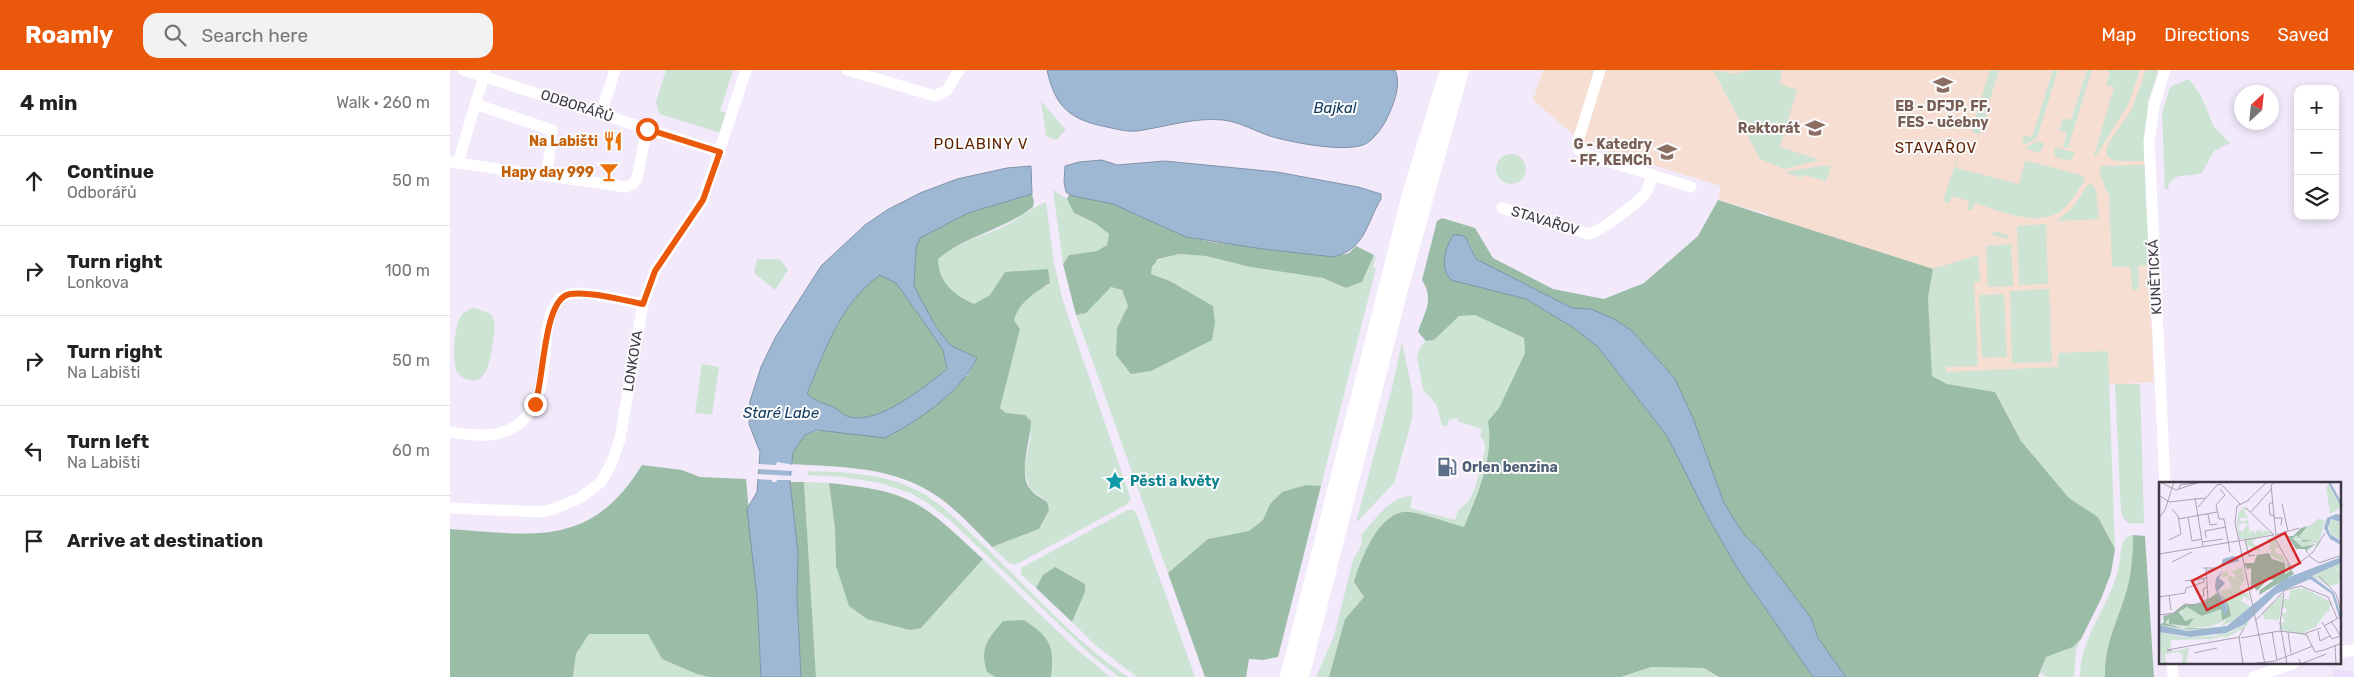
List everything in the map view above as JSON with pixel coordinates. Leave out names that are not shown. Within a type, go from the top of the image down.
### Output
[{"type":"main road","points":[[1288,677],[1411,191],[1448,70]]},
{"type":"main road","points":[[1301,677],[1410,250],[1461,70]]},
{"type":"street","name":"ODBORÁŘŮ","points":[[462,70],[485,73],[601,114],[720,152]]},
{"type":"street","points":[[601,114],[614,70]]},
{"type":"street","name":"LONKOVA","points":[[450,508],[540,512],[554,509],[580,498],[600,482],[612,462],[620,439],[643,304],[655,271],[703,200],[746,70]]},
{"type":"street","points":[[847,70],[935,96],[947,90],[959,70]]},
{"type":"street","points":[[1600,70],[1578,141],[1579,150],[1588,155],[1691,187]]},
{"type":"street","name":"KUNĚTICKÁ","points":[[2164,482],[2149,141],[2154,105],[2165,71]]},
{"type":"street","points":[[485,73],[476,104],[454,162],[621,187],[630,186],[637,178],[647,129]]},
{"type":"street","points":[[476,104],[552,130],[547,176]]},
{"type":"street","name":"STAVAŘOV","points":[[1502,208],[1588,234],[1598,230],[1641,198],[1648,189],[1652,175]]},
{"type":"street","points":[[450,432],[479,435],[494,434],[513,428],[529,414],[535,404],[540,388],[550,317],[555,306],[565,295],[577,294],[643,304]]},
{"type":"street","points":[[2172,664],[2173,677]]},
{"type":"street","points":[[2254,677],[2291,664]]},
{"type":"shaded area","points":[[1543,70],[2155,70],[2159,72],[2147,101],[2143,141],[2154,382],[1995,392],[1947,384],[1767,214],[1718,200],[1721,186],[1584,144],[1533,100]]},
{"type":"shaded area","points":[[2333,670],[2352,671],[2354,677],[2333,677]]},
{"type":"green space","points":[[666,70],[733,70],[720,111],[727,113],[721,133],[659,114],[656,102]]},
{"type":"green space","points":[[1713,70],[1734,74],[1751,70],[1782,70],[1780,84],[1797,90],[1780,147],[1820,160],[1784,169],[1760,159]]},
{"type":"green space","points":[[1990,70],[1999,70],[1986,112],[1987,120],[1982,126],[1980,134],[1974,133],[1972,129]]},
{"type":"green space","points":[[2053,70],[2058,70],[2037,138],[2026,144],[2022,143],[2024,135],[2032,137]]},
{"type":"green space","points":[[2087,70],[2092,70],[2068,148],[2063,147],[2067,133],[2059,130],[2063,118],[2071,120]]},
{"type":"green space","points":[[2105,70],[2140,70],[2129,103],[2096,156],[2094,156],[2114,87],[2106,85],[2110,72]]},
{"type":"green space","points":[[2146,70],[2157,70],[2158,72],[2148,102],[2144,161],[2116,161],[2107,156],[2106,151],[2110,141],[2132,109]]},
{"type":"green space","points":[[2189,79],[2201,96],[2214,127],[2230,143],[2214,151],[2202,173],[2174,178],[2168,186],[2169,190],[2165,189],[2162,113],[2170,87]]},
{"type":"green space","points":[[1041,101],[1066,130],[1056,140],[1046,136]]},
{"type":"green space","points":[[2037,141],[2045,144],[2039,153],[2025,148]]},
{"type":"green space","points":[[2054,147],[2076,153],[2069,161],[2055,157]]},
{"type":"green space","points":[[1961,148],[1956,168],[2019,184],[2025,162],[2028,161],[2081,175],[2084,178],[2084,182],[2062,210],[2042,218],[2019,216],[1975,203],[1972,211],[1967,209],[1969,201],[1952,196],[1949,203],[1943,201]]},
{"type":"green space","points":[[1511,154],[1517,155],[1525,163],[1525,175],[1517,183],[1511,184],[1505,183],[1497,175],[1496,169],[1497,163],[1505,155]]},
{"type":"green space","points":[[2145,165],[2149,265],[2138,266],[2139,289],[2132,290],[2131,267],[2112,267],[2109,193],[2107,193],[2099,170],[2102,166]]},
{"type":"green space","points":[[1831,166],[1826,181],[1803,175],[1801,178],[1784,172]]},
{"type":"green space","points":[[2091,184],[2096,190],[2099,219],[2057,221],[2073,207],[2087,186]]},
{"type":"green space","points":[[1053,190],[1067,199],[1074,213],[1095,223],[1109,234],[1107,245],[1097,251],[1069,255],[1063,264]]},
{"type":"green space","points":[[1032,194],[1033,207],[1022,215],[961,244],[938,259],[941,275],[948,287],[974,304],[990,295],[1005,272],[1048,269],[1050,283],[1033,294],[1016,314],[1014,320],[1020,329],[1000,408],[1006,413],[1025,415],[1031,421],[1025,476],[1031,490],[1047,502],[1049,510],[1039,529],[992,547],[946,503],[913,483],[879,472],[862,469],[791,464],[797,445],[806,435],[820,431],[839,431],[967,376],[977,358],[950,345],[936,327],[914,286],[916,248],[920,238],[968,213]]},
{"type":"green space","points":[[1069,194],[1113,204],[1186,237],[1334,257],[1349,253],[1356,246],[1374,255],[1362,282],[1346,288],[1323,278],[1250,267],[1206,256],[1179,254],[1158,259],[1152,267],[1151,274],[1170,281],[1213,306],[1215,323],[1212,340],[1151,371],[1131,374],[1116,355],[1117,328],[1128,306],[1122,290],[1111,287],[1086,313],[1076,315],[1063,264],[1069,255],[1097,251],[1107,245],[1109,234],[1095,223],[1074,213],[1067,199]]},
{"type":"green space","points":[[1718,200],[1933,269],[1928,297],[1932,376],[1947,384],[1995,392],[2021,441],[2069,498],[2098,517],[2115,549],[2111,573],[2101,599],[2081,639],[2073,647],[2046,657],[2038,677],[1846,677],[1818,638],[1811,618],[1759,549],[1744,535],[1724,503],[1693,418],[1675,379],[1631,330],[1591,309],[1572,308],[1476,259],[1469,243],[1445,256],[1445,268],[1495,291],[1526,299],[1574,328],[1598,347],[1667,436],[1709,519],[1736,566],[1813,677],[1719,677],[1704,668],[1651,667],[1621,677],[1329,677],[1345,619],[1364,597],[1354,582],[1357,573],[1371,541],[1385,522],[1394,515],[1408,512],[1464,527],[1484,475],[1487,462],[1489,448],[1488,421],[1499,408],[1525,353],[1524,338],[1475,315],[1459,316],[1434,340],[1426,341],[1418,332],[1428,300],[1426,287],[1422,280],[1437,221],[1442,218],[1475,228],[1493,258],[1553,289],[1604,299],[1644,283],[1698,236]]},
{"type":"green space","points":[[1046,202],[1054,264],[1063,301],[1131,499],[1126,505],[1015,565],[1008,562],[992,547],[1039,529],[1047,501],[1030,489],[1024,470],[1031,435],[1025,415],[1006,413],[1000,408],[1020,329],[1014,320],[1016,314],[1028,299],[1050,284],[1005,272],[990,295],[974,304],[948,287],[941,275],[938,259],[962,244],[1005,226]]},
{"type":"green space","points":[[2046,224],[2048,284],[2019,285],[2017,226]]},
{"type":"green space","points":[[1994,231],[2008,235],[2009,239],[1992,235]]},
{"type":"green space","points":[[2011,244],[2013,286],[1988,287],[1986,246]]},
{"type":"green space","points":[[1179,254],[1206,256],[1250,267],[1323,278],[1347,288],[1362,282],[1374,255],[1376,258],[1373,267],[1376,268],[1321,486],[1306,485],[1270,504],[1263,520],[1249,531],[1208,539],[1168,573],[1076,315],[1086,312],[1111,287],[1122,290],[1128,306],[1117,328],[1213,306],[1170,281],[1151,274],[1157,261],[1164,257]]},
{"type":"green space","points":[[1978,255],[1980,281],[1974,282],[1978,366],[1946,367],[1946,372],[2058,367],[2058,353],[2108,351],[2115,549],[2098,517],[2069,498],[2021,441],[1995,392],[1947,384],[1932,376],[1928,297],[1933,269]]},
{"type":"green space","points":[[757,259],[780,259],[788,270],[775,290],[754,273]]},
{"type":"green space","points":[[880,275],[896,283],[919,315],[943,350],[947,370],[888,410],[862,418],[850,417],[807,394],[827,345],[844,313],[866,286]]},
{"type":"green space","points":[[2049,289],[2052,362],[2012,363],[2010,291]]},
{"type":"green space","points":[[2004,294],[2007,357],[1982,358],[1979,295]]},
{"type":"green space","points":[[475,308],[491,314],[495,326],[487,370],[479,379],[474,381],[467,380],[459,375],[455,363],[454,346],[461,316],[467,310]]},
{"type":"green space","points":[[1475,315],[1524,338],[1525,353],[1499,408],[1488,421],[1489,448],[1486,462],[1479,488],[1464,527],[1354,582],[1364,597],[1345,619],[1329,677],[1316,677],[1334,636],[1353,560],[1362,544],[1361,535],[1390,504],[1404,497],[1412,496],[1410,508],[1455,520],[1460,509],[1472,495],[1485,451],[1483,439],[1480,436],[1482,429],[1457,421],[1458,419],[1454,418],[1453,420],[1449,419],[1447,427],[1442,425],[1436,404],[1423,389],[1417,357],[1420,347],[1426,341],[1434,340],[1459,316]]},
{"type":"green space","points":[[1402,342],[1412,390],[1413,411],[1410,427],[1394,483],[1356,523],[1393,384]]},
{"type":"green space","points":[[702,364],[719,367],[712,415],[695,413]]},
{"type":"green space","points":[[2115,384],[2140,384],[2144,523],[2129,523],[2124,519],[2121,512]]},
{"type":"green space","points":[[642,465],[682,470],[700,477],[746,479],[757,597],[761,677],[709,677],[697,674],[662,659],[648,634],[589,634],[576,654],[573,677],[450,677],[450,529],[535,533],[559,530],[581,523],[602,511],[623,492]]},
{"type":"green space","points":[[808,471],[873,476],[898,482],[930,498],[957,520],[1071,631],[1128,677],[1119,677],[1092,656],[952,522],[926,502],[910,493],[880,483],[844,477],[808,475]]},
{"type":"green space","points":[[790,482],[804,482],[816,677],[801,677],[797,598],[798,552]]},
{"type":"green space","points":[[804,482],[829,483],[835,529],[836,566],[921,628],[983,559],[1072,645],[1110,677],[1051,677],[1053,660],[987,672],[995,677],[816,677]]},
{"type":"green space","points":[[829,483],[877,490],[915,503],[946,525],[983,559],[921,628],[910,630],[867,619],[849,606],[836,566],[835,529]]},
{"type":"green space","points":[[1306,485],[1321,486],[1278,657],[1263,660],[1249,659],[1246,677],[1205,677],[1168,573],[1208,539],[1249,531],[1263,520],[1270,504],[1282,492]]},
{"type":"green space","points":[[1128,510],[1133,510],[1137,515],[1195,677],[1137,677],[1095,645],[1072,622],[1085,592],[1043,575],[1036,588],[1021,574],[1021,568]]},
{"type":"green space","points":[[2133,535],[2130,576],[2108,647],[2105,677],[2080,677],[2081,661],[2085,646],[2117,575],[2122,544],[2126,538]]},
{"type":"green space","points":[[2133,535],[2145,536],[2154,677],[2105,677],[2108,647],[2130,576]]},
{"type":"green space","points":[[1055,567],[1085,584],[1085,592],[1072,622],[1036,588],[1043,575]]},
{"type":"green space","points":[[1024,620],[1040,632],[1049,643],[1052,657],[1051,677],[995,677],[987,672],[984,656],[986,644],[1003,621]]},
{"type":"green space","points":[[589,634],[649,634],[662,659],[709,677],[573,677],[576,654]]},
{"type":"green space","points":[[2081,639],[2076,650],[2074,677],[2047,677],[2040,673],[2046,657],[2073,647]]},
{"type":"green space","points":[[1651,667],[1704,668],[1719,677],[1621,677]]},
{"type":"water","name":"Bajkal","points":[[1047,70],[1395,70],[1397,86],[1393,103],[1379,132],[1363,145],[1343,148],[1282,139],[1223,120],[1191,121],[1133,131],[1094,124],[1074,116],[1066,110],[1055,94]]},
{"type":"water","points":[[1102,160],[1117,165],[1165,161],[1277,172],[1358,187],[1381,194],[1381,199],[1364,234],[1353,248],[1345,253],[1334,257],[1263,249],[1186,237],[1113,204],[1073,196],[1066,192],[1064,182],[1065,166],[1079,162]]},
{"type":"water","name":"Staré Labe","points":[[1031,166],[1032,194],[968,213],[920,238],[916,248],[914,286],[936,327],[950,345],[977,358],[970,371],[949,394],[925,414],[885,438],[817,430],[805,435],[793,452],[790,482],[798,552],[797,598],[801,677],[761,677],[757,597],[747,509],[757,492],[760,452],[749,424],[750,401],[761,367],[775,338],[821,266],[865,225],[887,210],[920,193],[957,179],[1007,168]],"holes":[[[880,275],[896,283],[943,350],[947,369],[914,394],[888,410],[862,418],[850,417],[807,394],[835,329],[855,299],[866,286]]]},
{"type":"water","points":[[1453,235],[1461,235],[1466,238],[1476,259],[1572,308],[1591,309],[1614,319],[1631,330],[1654,355],[1675,379],[1693,418],[1724,503],[1744,535],[1759,549],[1811,618],[1818,638],[1846,677],[1813,677],[1736,566],[1709,519],[1667,436],[1598,347],[1574,328],[1526,299],[1451,280],[1445,270],[1444,258]]},
{"type":"pier","points":[[777,462],[794,465],[793,471],[757,469],[757,464],[776,465]]},
{"type":"pier","points":[[757,474],[793,476],[793,480],[777,480],[772,482],[772,480],[756,479]]},
{"type":"place","name":"EB - DFJP, FF, FES - učebny","points":[[1943,85]]},
{"type":"place","name":"Rektorát","points":[[1815,128]]},
{"type":"place","name":"Na Labišti","points":[[613,141]]},
{"type":"place","name":"G - Katedry - FF, KEMCh","points":[[1667,152]]},
{"type":"place","name":"Hapy day 999","points":[[609,172]]},
{"type":"place","name":"Orlen benzina","points":[[1447,467]]},
{"type":"place","name":"Pěsti a květy","points":[[1115,481]]},
{"type":"district","name":"POLABINY V","points":[[981,144]]},
{"type":"district","name":"STAVAŘOV","points":[[1936,148]]},
{"type":"route","points":[[535,404],[540,388],[550,317],[557,302],[565,295],[577,294],[643,304],[649,285],[662,258],[703,200],[720,152],[647,129]]}]
